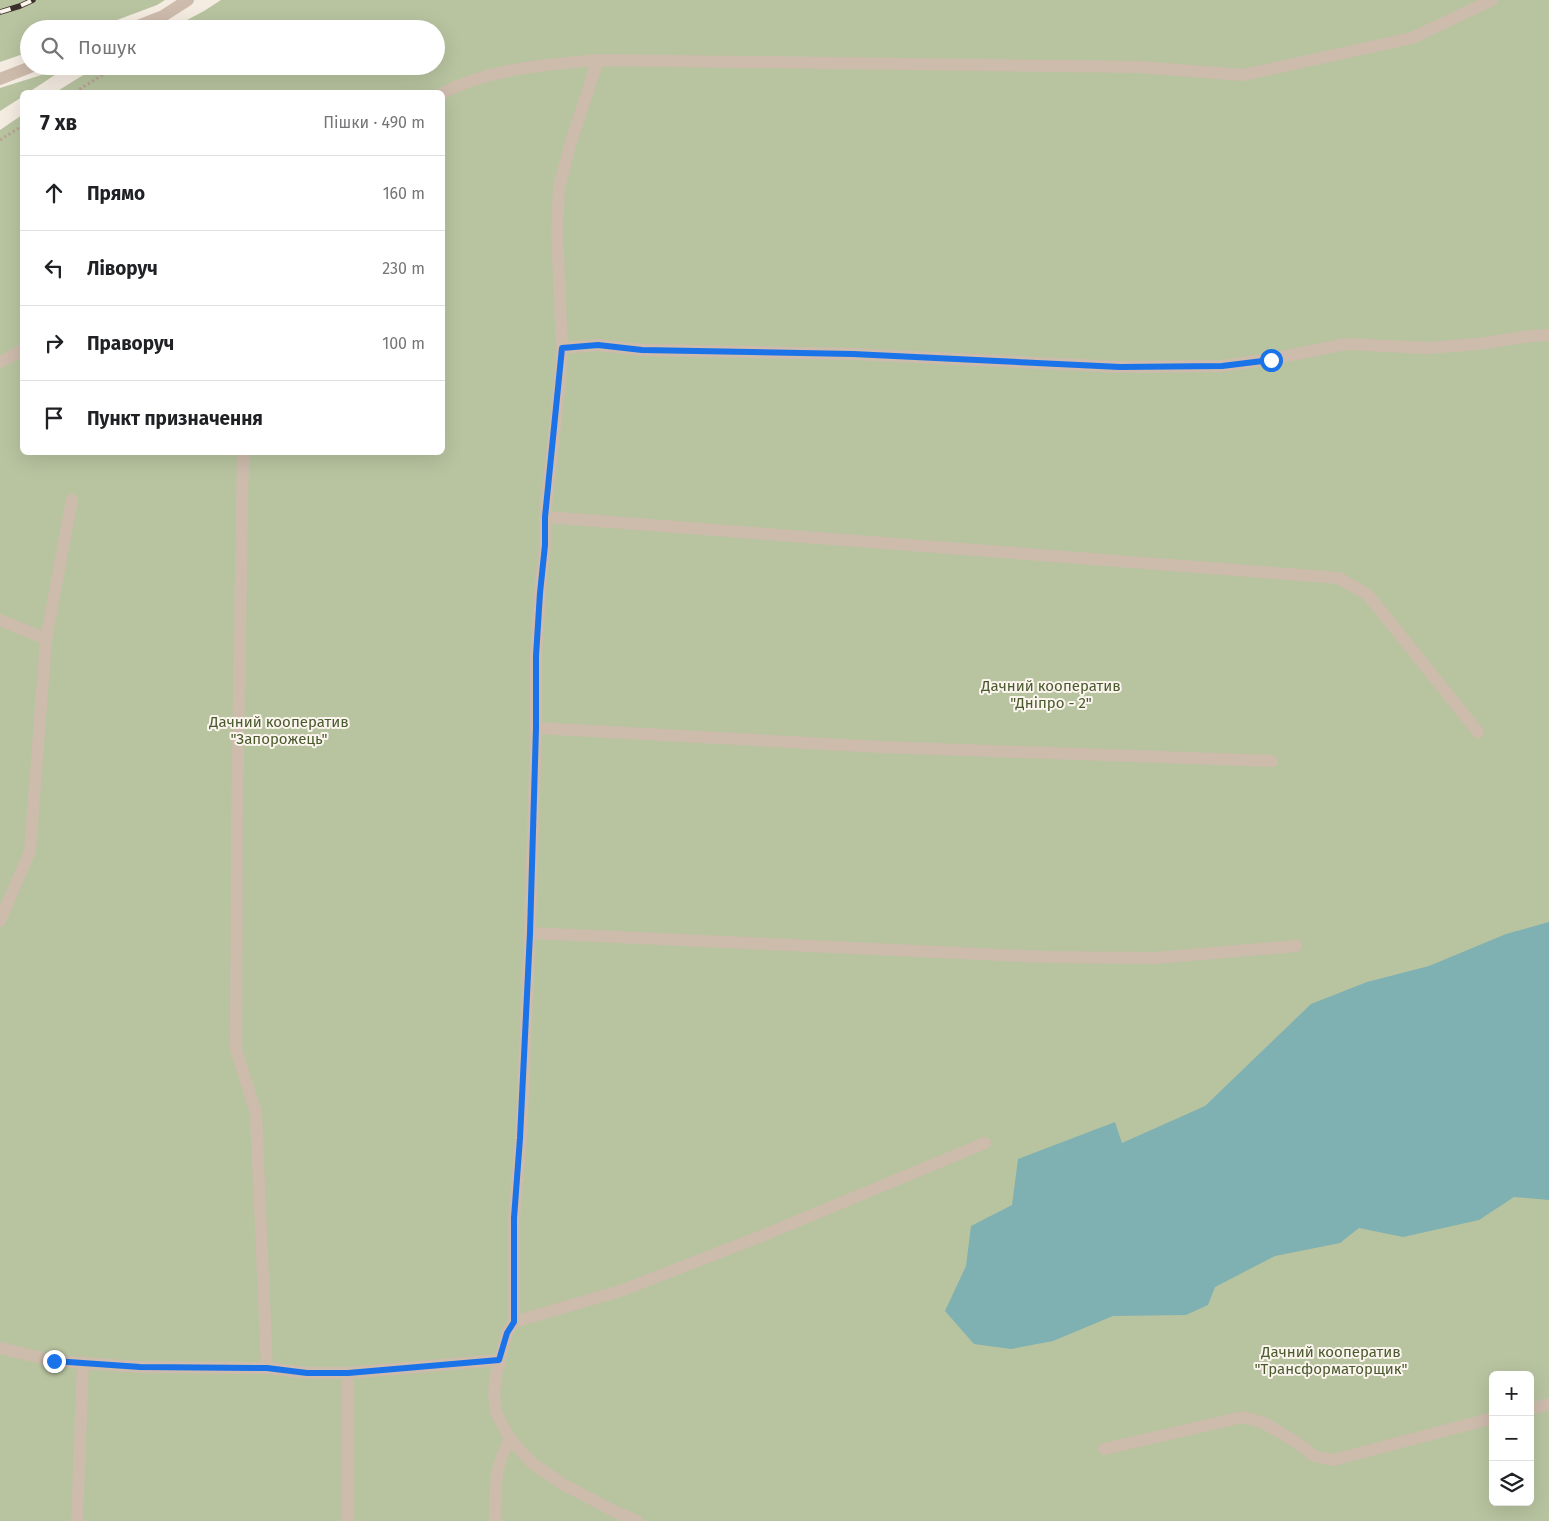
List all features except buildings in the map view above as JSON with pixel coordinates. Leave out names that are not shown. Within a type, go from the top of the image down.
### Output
[{"type":"lane","points":[[153,20],[163,16],[188,0]]},
{"type":"lane","points":[[445,92],[460,84],[515,68],[598,60],[1130,67],[1243,75],[1412,38],[1492,0]]},
{"type":"lane","points":[[598,60],[570,145],[559,188],[557,231],[562,348],[545,517],[545,545],[537,647],[530,933],[520,1138],[514,1218],[514,1322],[507,1333],[499,1360],[494,1393],[496,1412],[510,1439],[532,1463],[564,1485],[637,1521]]},
{"type":"lane","points":[[0,79],[20,71]]},
{"type":"lane","points":[[562,348],[598,345],[642,350],[853,354],[1120,367],[1222,366],[1271,360],[1346,344],[1426,348],[1549,335]]},
{"type":"lane","points":[[0,362],[20,351]]},
{"type":"lane","points":[[243,455],[237,814],[236,1049],[256,1113],[267,1368]]},
{"type":"lane","points":[[0,921],[30,851],[46,639],[72,500]]},
{"type":"lane","points":[[545,517],[1339,578],[1368,596],[1478,732]]},
{"type":"lane","points":[[0,620],[46,639]]},
{"type":"lane","points":[[536,728],[881,747],[1272,761]]},
{"type":"lane","points":[[530,933],[1047,957],[1155,958],[1296,946]]},
{"type":"lane","points":[[514,1322],[623,1290],[759,1237],[985,1143]]},
{"type":"lane","points":[[0,1348],[54,1361],[140,1367],[267,1368],[307,1373],[348,1373],[499,1360]]},
{"type":"lane","points":[[77,1521],[83,1362]]},
{"type":"lane","points":[[348,1373],[348,1521]]},
{"type":"lane","points":[[1534,1407],[1549,1404]]},
{"type":"lane","points":[[1104,1449],[1243,1417],[1264,1424],[1296,1442],[1314,1456],[1333,1460],[1489,1419]]},
{"type":"lane","points":[[495,1521],[495,1485],[500,1461],[510,1439]]},
{"type":"path","points":[[78,90],[102,75]]},
{"type":"path","points":[[0,140],[20,127]]},
{"type":"green space","points":[[0,0],[165,0],[157,5],[117,20],[20,20],[20,55],[0,62]]},
{"type":"green space","points":[[221,0],[1549,0],[1549,1521],[0,1521],[0,130],[20,116],[20,455],[445,455],[445,90],[59,90],[84,75],[445,75],[445,20],[187,20]]},
{"type":"green space","points":[[41,75],[55,75],[32,90],[20,90],[20,98],[0,111],[0,88]]},
{"type":"water","points":[[1549,922],[1549,1200],[1514,1197],[1479,1220],[1403,1237],[1359,1228],[1340,1243],[1275,1256],[1215,1287],[1208,1305],[1186,1315],[1113,1316],[1053,1341],[1011,1349],[974,1344],[945,1311],[966,1266],[971,1226],[1012,1205],[1018,1159],[1115,1122],[1122,1143],[1205,1106],[1311,1004],[1367,982],[1429,966],[1506,934]]},
{"type":"railway","points":[[0,12],[33,0]]},
{"type":"route","points":[[54,1361],[140,1367],[267,1368],[307,1373],[348,1373],[499,1360],[507,1333],[514,1322],[514,1218],[520,1138],[530,933],[536,728],[536,656],[545,545],[545,517],[562,348],[598,345],[642,350],[853,354],[1120,367],[1222,366],[1271,360]]},
{"type":"park label","name":"Дачний кооператив \"Дніпро - 2\"","points":[[1051,694]]},
{"type":"park label","name":"Дачний кооператив \"Запорожець\"","points":[[279,730]]},
{"type":"park label","name":"Дачний кооператив \"Трансформаторщик\"","points":[[1331,1360]]}]
